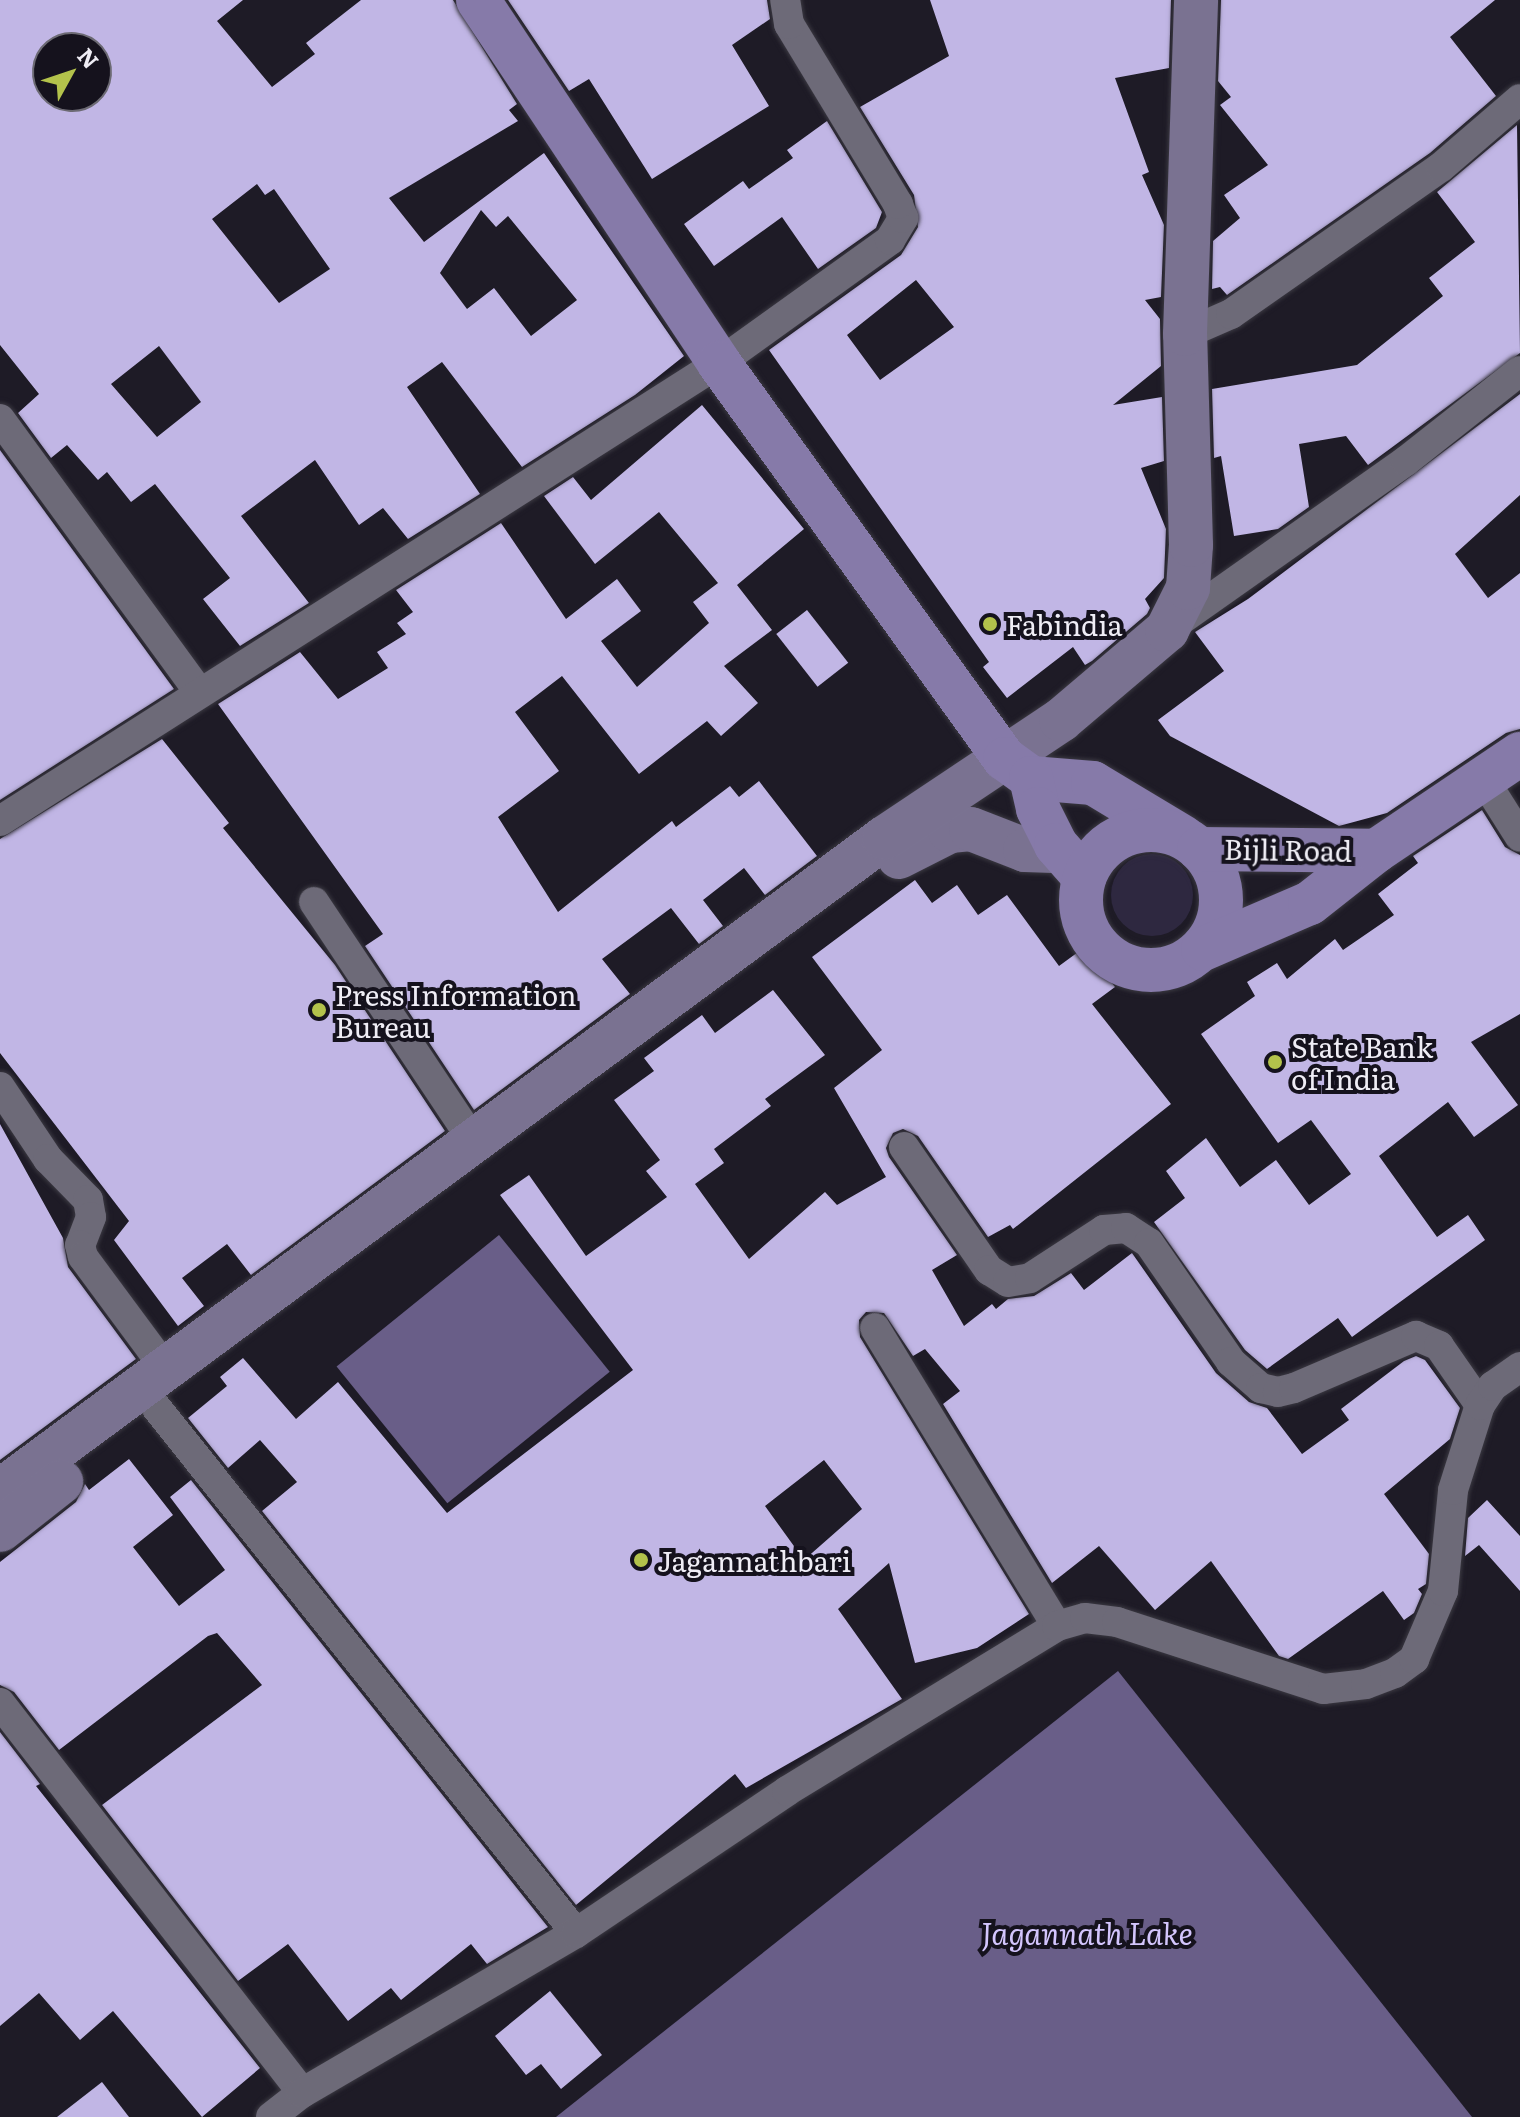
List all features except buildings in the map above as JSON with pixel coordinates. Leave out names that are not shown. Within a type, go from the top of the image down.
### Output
[{"type":"main road","points":[[478,0],[719,363],[1018,768],[1038,809],[1073,864],[1081,912],[1089,936],[1107,956],[1130,968],[1156,971],[1181,964],[1203,949],[1217,927],[1222,901],[1217,875],[1191,843],[1093,783],[1018,768]]},
{"type":"main road","name":"Bijli Road","points":[[1203,949],[1310,903],[1376,851],[1520,754]]},
{"type":"main road","points":[[1073,864],[1132,831],[1158,829],[1191,843]]},
{"type":"main road","name":"Bijli Road","points":[[1191,843],[1376,851]]},
{"type":"street","points":[[0,821],[719,363],[890,240],[903,218],[889,186],[789,24],[785,0]]},
{"type":"street","points":[[1167,630],[1188,588],[1191,545],[1185,334],[1196,0]]},
{"type":"street","points":[[1185,334],[1231,314],[1310,259],[1441,167],[1520,99]]},
{"type":"street","points":[[0,1530],[161,1388],[475,1143],[884,838],[1018,768],[1061,720],[1167,630],[1406,461],[1520,371]]},
{"type":"street","points":[[0,419],[200,693]]},
{"type":"street","points":[[1484,780],[1520,837]]},
{"type":"street","points":[[0,1491],[161,1388],[914,847],[950,831],[971,829],[1073,864]]},
{"type":"street","points":[[314,902],[475,1143]]},
{"type":"street","points":[[0,1087],[48,1159],[88,1200],[91,1217],[80,1245],[83,1257],[161,1388],[576,1933]]},
{"type":"street","points":[[904,1147],[989,1270],[1008,1282],[1030,1278],[1104,1230],[1126,1228],[1149,1243],[1231,1362],[1261,1388],[1278,1392],[1294,1388],[1416,1336],[1439,1346],[1480,1405]]},
{"type":"street","points":[[875,1328],[1057,1626]]},
{"type":"street","points":[[271,2117],[302,2093],[576,1933],[787,1791],[1057,1626],[1085,1618],[1117,1622],[1323,1689],[1366,1684],[1395,1673],[1414,1659],[1443,1591],[1453,1490],[1480,1405],[1493,1386],[1520,1367]]},
{"type":"street","points":[[0,1703],[302,2093]]},
{"type":"shaded area","points":[[1152,854],[1168,857],[1181,866],[1190,879],[1193,895],[1190,911],[1181,924],[1168,933],[1152,936],[1136,933],[1123,924],[1114,911],[1111,895],[1114,879],[1123,866],[1136,857]]},
{"type":"water","points":[[499,1235],[610,1372],[447,1503],[337,1367]]},
{"type":"water","name":"Jagannath Lake","points":[[1118,1671],[1472,2117],[556,2117]]},
{"type":"place","name":"Fabindia","points":[[990,624]]},
{"type":"place","name":"Press Information Bureau","points":[[319,1010]]},
{"type":"place","name":"State Bank of India","points":[[1275,1062]]},
{"type":"place","name":"Jagannathbari","points":[[641,1560]]}]
